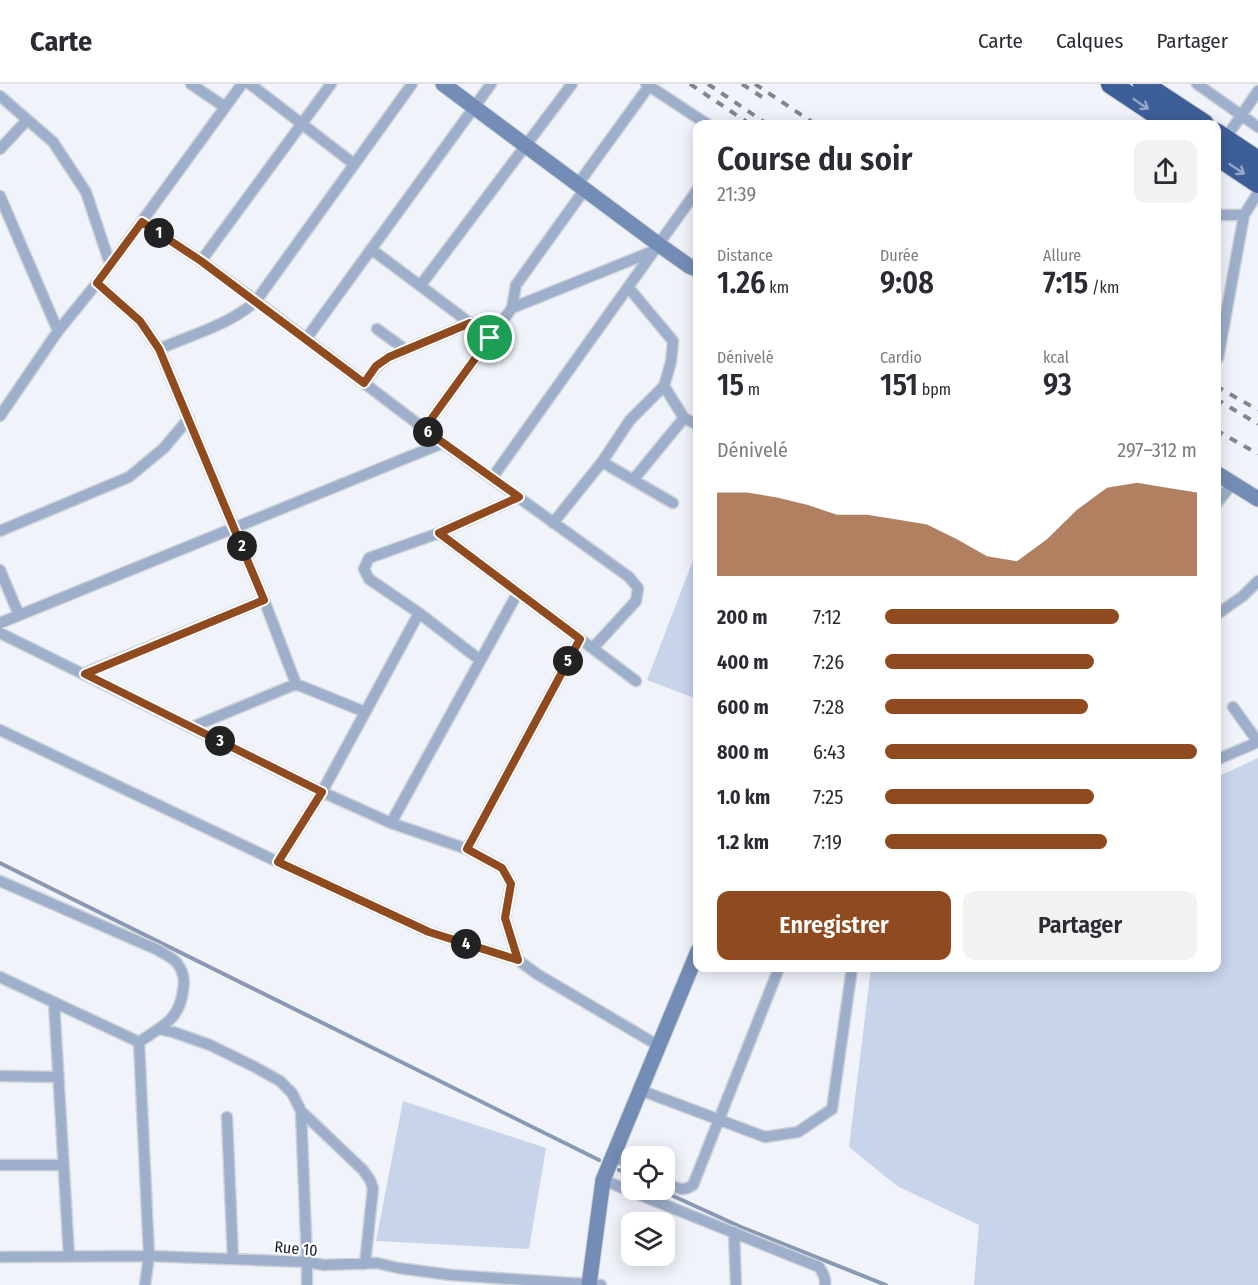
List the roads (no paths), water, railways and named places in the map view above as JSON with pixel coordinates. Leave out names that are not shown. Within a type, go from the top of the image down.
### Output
[{"type":"highway","points":[[1111,84],[1165,120]]},
{"type":"highway","points":[[1143,84],[1198,120]]},
{"type":"highway","points":[[1221,143],[1258,161]]},
{"type":"highway","points":[[1221,144],[1258,183]]},
{"type":"street","points":[[191,84],[225,107]]},
{"type":"street","points":[[0,416],[58,331],[97,283],[242,84]]},
{"type":"street","points":[[250,84],[354,164]]},
{"type":"street","points":[[201,261],[331,84]]},
{"type":"street","points":[[159,349],[233,318],[256,301],[412,84]]},
{"type":"street","points":[[443,84],[581,187],[656,248],[693,268]]},
{"type":"street","points":[[306,339],[491,84]]},
{"type":"street","points":[[420,286],[572,84]]},
{"type":"street","points":[[1197,84],[1258,127]]},
{"type":"street","points":[[424,429],[512,308],[516,285],[647,85],[701,120]]},
{"type":"street","points":[[1221,140],[1258,91]]},
{"type":"street","points":[[0,96],[53,142],[86,192],[110,264]]},
{"type":"street","points":[[0,149],[27,120]]},
{"type":"street","points":[[1221,342],[1244,215],[1258,193]]},
{"type":"street","points":[[0,196],[58,331]]},
{"type":"street","points":[[492,478],[693,196]]},
{"type":"street","points":[[1221,215],[1244,215]]},
{"type":"street","points":[[142,222],[256,301],[424,429],[629,577],[638,588],[636,601],[593,648]]},
{"type":"street","points":[[512,308],[656,248]]},
{"type":"street","points":[[371,249],[490,338]]},
{"type":"street","points":[[97,283],[140,321],[159,349],[264,600],[296,684]]},
{"type":"street","points":[[553,523],[602,462],[630,420],[664,386],[671,362],[673,341],[628,287]]},
{"type":"street","points":[[364,383],[376,366],[389,357],[470,323]]},
{"type":"street","points":[[377,329],[406,350]]},
{"type":"street","points":[[664,386],[684,418],[693,422]]},
{"type":"street","points":[[0,531],[129,477],[164,448],[189,418]]},
{"type":"street","points":[[633,480],[684,418]]},
{"type":"street","points":[[0,623],[443,443]]},
{"type":"street","points":[[602,462],[673,503]]},
{"type":"street","points":[[1221,476],[1258,499]]},
{"type":"street","points":[[1221,498],[1233,483]]},
{"type":"street","points":[[480,660],[419,613],[369,579],[364,569],[369,558],[439,533],[519,497]]},
{"type":"street","points":[[439,533],[636,681]]},
{"type":"street","points":[[0,570],[19,615]]},
{"type":"street","points":[[1221,611],[1243,596],[1258,581]]},
{"type":"street","points":[[391,823],[518,592]]},
{"type":"street","points":[[85,674],[264,600]]},
{"type":"street","points":[[278,862],[322,792],[419,613]]},
{"type":"street","points":[[0,633],[322,792],[391,823],[467,849],[502,868],[511,884],[505,918],[518,960]]},
{"type":"street","points":[[467,849],[580,639]]},
{"type":"street","points":[[192,727],[296,684],[365,712]]},
{"type":"street","points":[[1221,758],[1258,742],[1233,707]]},
{"type":"street","points":[[0,730],[429,932],[518,960],[537,974],[659,1046]]},
{"type":"street","points":[[0,881],[158,950],[177,962],[185,981],[178,1011],[169,1022],[139,1042]]},
{"type":"street","points":[[593,1285],[603,1179],[693,963]]},
{"type":"street","points":[[675,1187],[687,1190],[693,1185],[777,972]]},
{"type":"street","points":[[640,1090],[765,1137],[798,1132],[832,1109],[851,972]]},
{"type":"street","points":[[0,977],[139,1042]]},
{"type":"street","points":[[54,1002],[69,1256]]},
{"type":"street","points":[[159,1029],[210,1045],[280,1081],[292,1093],[301,1111],[363,1170],[373,1188],[365,1264]]},
{"type":"street","points":[[139,1042],[149,1256],[145,1285]]},
{"type":"street","points":[[0,1076],[58,1077]]},
{"type":"street","points":[[301,1111],[307,1285]]},
{"type":"street","points":[[227,1117],[233,1259]]},
{"type":"street","points":[[613,1156],[621,1160]]},
{"type":"street","points":[[0,1165],[63,1165]]},
{"type":"street","points":[[603,1179],[819,1267],[824,1274],[825,1285]]},
{"type":"street","points":[[734,1232],[736,1285]]},
{"type":"street","name":"Rue 10","points":[[0,1257],[149,1256],[307,1262],[324,1265],[377,1263],[451,1280],[593,1285]]},
{"type":"waterway","points":[[0,863],[599,1160]]},
{"type":"waterway","points":[[675,1197],[741,1227],[886,1285]]},
{"type":"railway","points":[[690,84],[744,120]]},
{"type":"railway","points":[[708,84],[761,120]]},
{"type":"railway","points":[[742,84],[762,97]]},
{"type":"railway","points":[[755,84],[809,120]]},
{"type":"railway","points":[[1221,389],[1258,410]]},
{"type":"railway","points":[[1221,402],[1258,424]]},
{"type":"railway","points":[[1221,433],[1258,454]]}]
